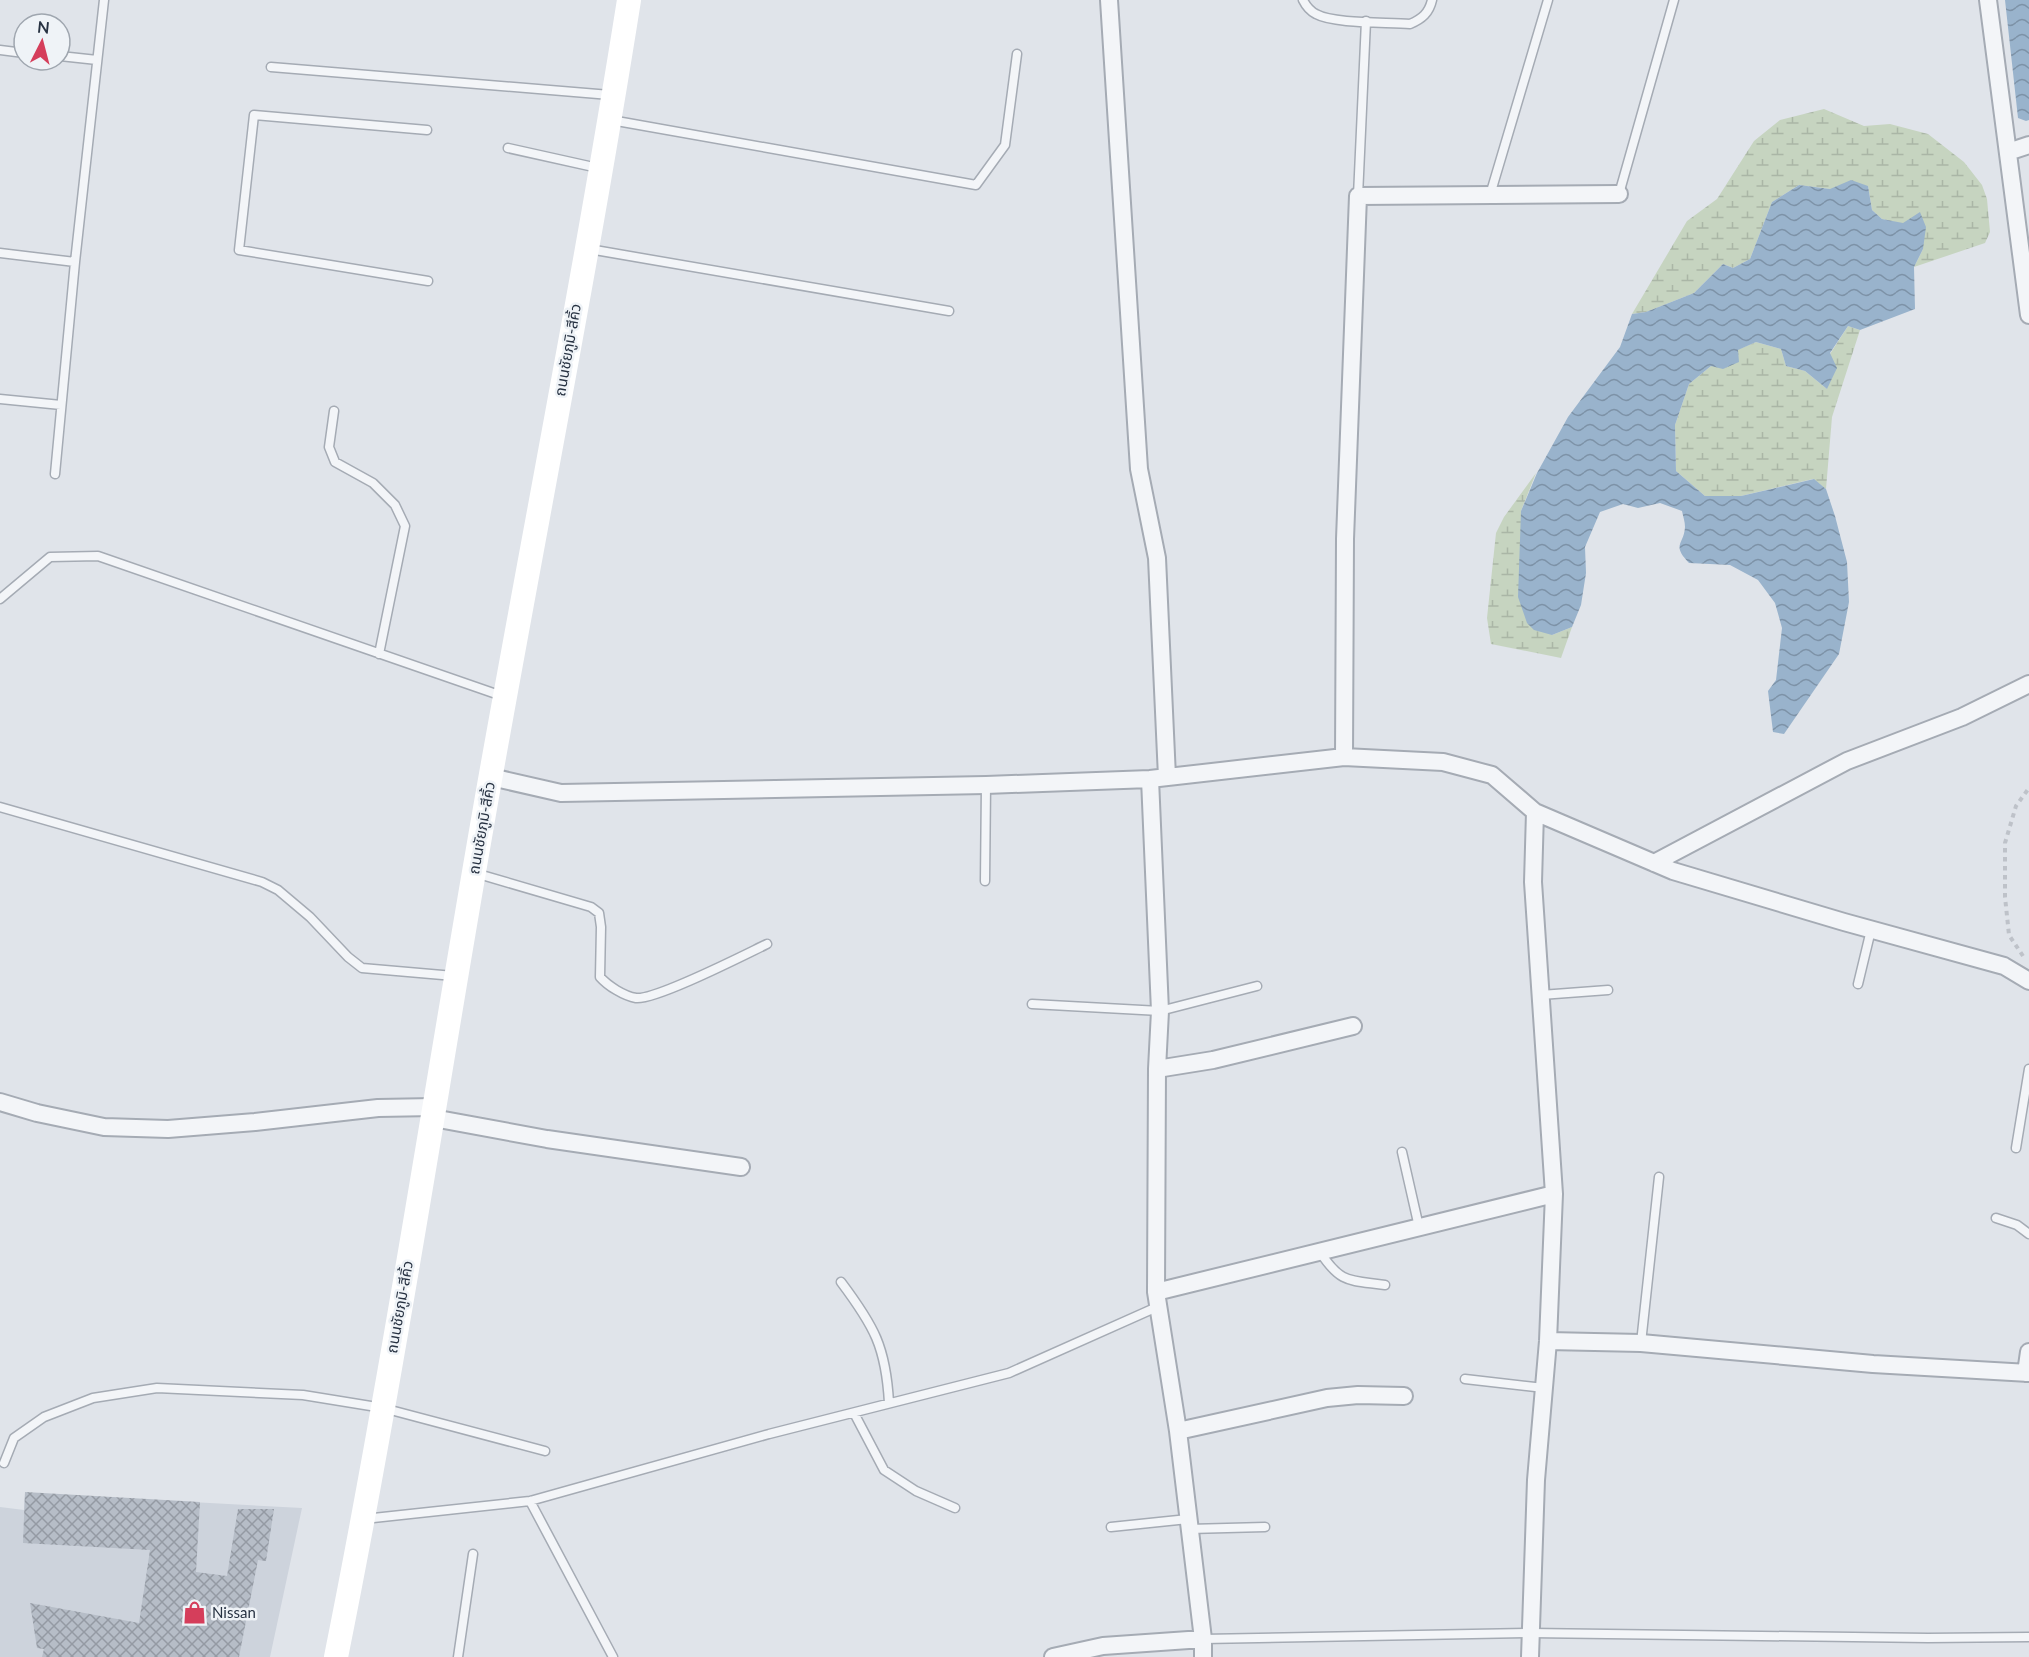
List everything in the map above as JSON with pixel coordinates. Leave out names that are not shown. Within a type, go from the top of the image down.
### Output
[{"type":"main road","name":"ถนนชัยภูมิ-สีคิ้ว","points":[[337,1657],[364,1519],[474,873],[610,120],[629,0]]},
{"type":"street","points":[[1109,0],[1138,469],[1156,558],[1160,1011],[1157,1069],[1157,1299],[1178,1431],[1203,1639],[1203,1657]]},
{"type":"street","points":[[1988,0],[2029,315]]},
{"type":"street","points":[[2008,152],[2029,145]]},
{"type":"street","points":[[1344,757],[1345,539],[1358,195],[1619,194]]},
{"type":"street","points":[[1654,863],[1846,761],[1962,717],[2029,684]]},
{"type":"street","points":[[491,777],[561,793],[986,785],[1158,778],[1344,757],[1443,762],[1492,775],[1535,812],[1673,871],[1871,930],[2004,966],[2029,981]]},
{"type":"street","points":[[1530,1657],[1536,1480],[1548,1341],[1554,1194],[1533,882],[1535,812]]},
{"type":"street","points":[[1157,1069],[1213,1060],[1353,1026]]},
{"type":"street","points":[[0,1102],[104,1128],[168,1129],[378,1108],[434,1112],[547,1139],[741,1167]]},
{"type":"street","points":[[1157,1299],[1320,1252],[1554,1194]]},
{"type":"street","points":[[1548,1341],[1641,1343],[1873,1364],[2027,1373],[2029,1352]]},
{"type":"street","points":[[1178,1431],[1327,1398],[1358,1395],[1404,1396]]},
{"type":"street","points":[[1053,1657],[1103,1646],[1203,1639]]},
{"type":"lane","points":[[54,474],[104,0]]},
{"type":"lane","points":[[1304,0],[1306,7],[1315,14],[1330,19],[1410,24],[1428,12],[1432,0]]},
{"type":"lane","points":[[1490,195],[1548,0]]},
{"type":"lane","points":[[1619,194],[1674,0]]},
{"type":"lane","points":[[1358,195],[1366,21]]},
{"type":"lane","points":[[610,120],[976,185],[1005,145],[1017,54]]},
{"type":"lane","points":[[72,57],[98,60]]},
{"type":"lane","points":[[271,67],[614,95]]},
{"type":"lane","points":[[427,130],[254,115],[239,250],[428,281]]},
{"type":"lane","points":[[508,148],[601,168]]},
{"type":"lane","points":[[586,249],[949,311]]},
{"type":"lane","points":[[0,253],[75,262]]},
{"type":"lane","points":[[0,399],[61,405]]},
{"type":"lane","points":[[334,411],[329,447],[335,462],[373,483],[395,505],[405,526],[379,654]]},
{"type":"lane","points":[[0,599],[50,557],[98,556],[505,697]]},
{"type":"lane","points":[[985,881],[986,785]]},
{"type":"lane","points":[[0,807],[262,882],[278,890],[348,957],[363,968],[457,976]]},
{"type":"lane","points":[[474,873],[591,907],[599,913],[602,927],[600,977],[607,985],[636,998],[657,994],[767,945]]},
{"type":"lane","points":[[1858,984],[1871,930]]},
{"type":"lane","points":[[1032,1004],[1160,1011],[1257,986]]},
{"type":"lane","points":[[1541,995],[1608,990]]},
{"type":"lane","points":[[2016,1148],[2029,1069]]},
{"type":"lane","points":[[1402,1152],[1419,1227]]},
{"type":"lane","points":[[1641,1343],[1659,1177]]},
{"type":"lane","points":[[1996,1218],[2017,1225],[2029,1234]]},
{"type":"lane","points":[[1320,1252],[1331,1270],[1344,1280],[1384,1285]]},
{"type":"lane","points":[[841,1282],[861,1309],[879,1340],[888,1376],[890,1403]]},
{"type":"lane","points":[[364,1519],[530,1501],[769,1434],[1009,1373],[1157,1299]]},
{"type":"lane","points":[[1465,1379],[1544,1388]]},
{"type":"lane","points":[[4,1463],[14,1438],[44,1417],[93,1398],[157,1388],[303,1395],[382,1408],[545,1451]]},
{"type":"lane","points":[[854,1413],[884,1470],[916,1491],[955,1508]]},
{"type":"lane","points":[[530,1501],[614,1657]]},
{"type":"lane","points":[[1111,1527],[1189,1524],[1265,1527]]},
{"type":"lane","points":[[458,1657],[473,1554]]},
{"type":"lane","points":[[1203,1639],[1530,1633],[1928,1638],[2029,1637]]},
{"type":"path","points":[[2029,788],[2016,806],[2005,843],[2005,897],[2009,935],[2029,964]]},
{"type":"shaded area","points":[[25,1493],[302,1508],[270,1657],[0,1657],[0,1507],[24,1510]]},
{"type":"green space","points":[[1824,109],[1864,126],[1890,124],[1928,134],[1964,162],[1982,185],[1987,199],[1990,232],[1985,243],[1914,267],[1923,249],[1903,224],[1882,219],[1872,210],[1868,186],[1830,189],[1799,185],[1772,202],[1750,259],[1733,268],[1723,264],[1694,293],[1646,312],[1632,314],[1687,221],[1717,199],[1754,141],[1780,120]]},
{"type":"green space","points":[[1848,326],[1860,330],[1832,417],[1826,489],[1813,479],[1741,496],[1705,496],[1676,471],[1675,425],[1689,384],[1711,366],[1737,350],[1756,342],[1781,349],[1786,366],[1805,371],[1827,389],[1830,354]]},
{"type":"green space","points":[[1536,473],[1521,511],[1552,635],[1572,627],[1561,658],[1491,644],[1487,618],[1496,533],[1504,517]]},
{"type":"water","points":[[2005,0],[2029,0],[2029,120],[2026,121],[2018,118]]},
{"type":"water","points":[[1851,180],[1868,186],[1872,210],[1882,219],[1903,223],[1920,212],[1926,227],[1923,249],[1914,267],[1915,309],[1860,330],[1848,326],[1830,353],[1837,368],[1827,389],[1805,371],[1786,366],[1781,349],[1756,342],[1738,350],[1739,362],[1723,369],[1711,366],[1689,384],[1675,425],[1676,471],[1705,496],[1741,496],[1814,479],[1826,489],[1847,562],[1849,602],[1839,654],[1784,734],[1773,732],[1768,691],[1776,680],[1782,628],[1775,603],[1758,580],[1730,565],[1689,563],[1680,548],[1685,527],[1682,511],[1660,503],[1638,508],[1623,504],[1600,512],[1585,547],[1586,573],[1581,605],[1572,627],[1552,635],[1534,630],[1527,623],[1518,597],[1521,511],[1537,473],[1568,417],[1620,347],[1632,314],[1646,312],[1694,293],[1723,264],[1733,268],[1750,259],[1772,202],[1799,185],[1830,189]]},
{"type":"building","points":[[25,1492],[200,1502],[196,1572],[227,1576],[238,1509],[274,1509],[266,1561],[258,1560],[239,1657],[42,1657],[44,1649],[37,1648],[30,1603],[139,1623],[150,1550],[23,1543]]},
{"type":"place","name":"Nissan","points":[[194,1613]]}]
